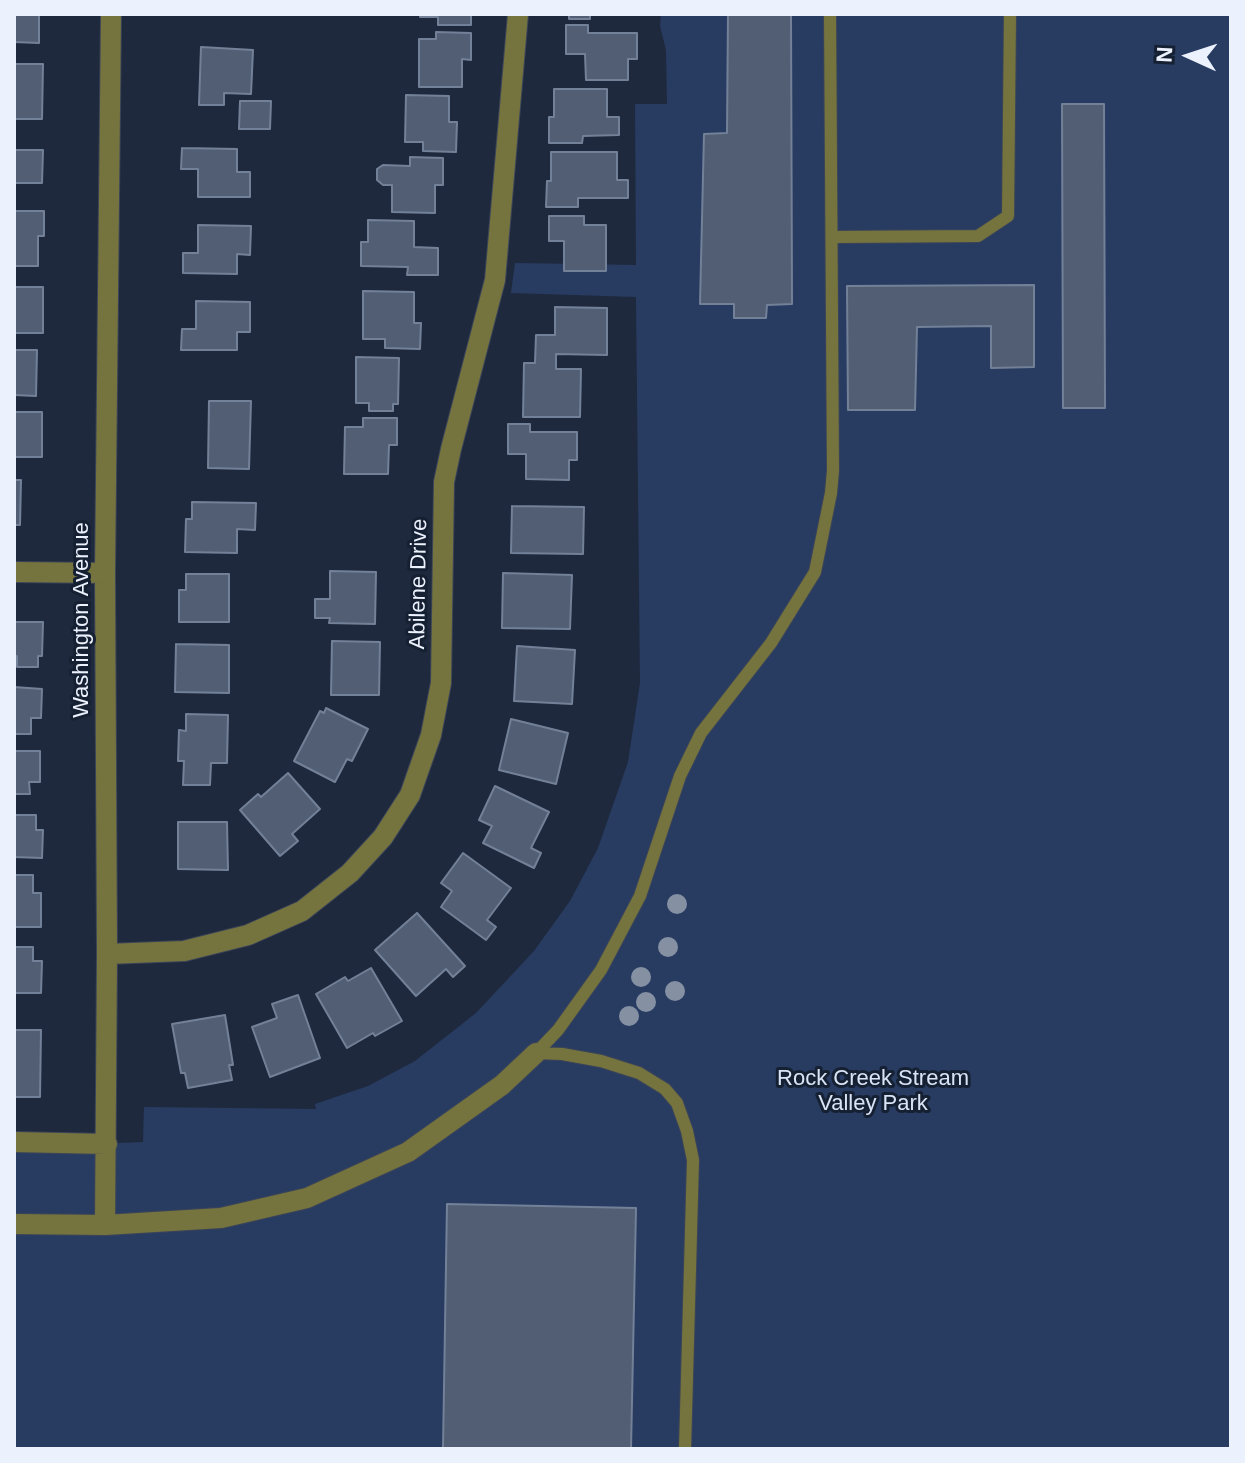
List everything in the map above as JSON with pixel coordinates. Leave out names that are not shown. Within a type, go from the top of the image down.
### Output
[{"type":"street","name":"Washington Avenue","points":[[105,1225],[105,573],[111,14]]},
{"type":"street","name":"Abilene Drive","points":[[107,954],[184,951],[248,935],[302,911],[350,873],[383,837],[410,795],[431,735],[441,683],[444,482],[495,280],[518,14]]},
{"type":"street","points":[[14,572],[105,573]]},
{"type":"street","points":[[14,1224],[105,1225],[221,1218],[307,1198],[408,1152],[502,1085],[536,1053]]},
{"type":"street","points":[[14,1142],[107,1144]]},
{"type":"lane","points":[[536,1053],[558,1030],[601,970],[640,896],[680,776],[701,733],[771,643],[815,572],[833,471],[830,14]]},
{"type":"lane","points":[[833,237],[978,236],[1008,216],[1010,14]]},
{"type":"lane","points":[[536,1053],[601,1061],[639,1073],[665,1089],[677,1103],[693,1160],[685,1449]]},
{"type":"green space","name":"Rock Creek Stream Valley Park","points":[[661,14],[1231,14],[1231,1449],[14,1449],[14,1147],[143,1142],[144,1107],[316,1109],[315,1104],[368,1086],[415,1061],[476,1013],[534,951],[570,901],[598,848],[628,762],[640,683],[636,297],[511,293],[515,263],[636,265],[635,104],[667,104],[666,50],[660,26]]},
{"type":"building","points":[[14,14],[39,14],[39,43],[14,42]]},
{"type":"building","points":[[420,14],[471,14],[471,25],[438,25],[438,17],[420,17]]},
{"type":"building","points":[[569,14],[590,14],[590,19],[569,19]]},
{"type":"building","points":[[728,14],[791,14],[792,304],[767,305],[766,318],[734,318],[734,304],[700,304],[704,134],[727,133]]},
{"type":"building","points":[[566,25],[588,25],[588,33],[637,33],[637,59],[628,59],[628,80],[586,80],[585,54],[566,54]]},
{"type":"building","points":[[436,32],[471,33],[471,60],[462,59],[462,87],[419,87],[419,39],[436,39]]},
{"type":"building","points":[[201,47],[253,50],[251,94],[224,93],[224,105],[199,105]]},
{"type":"building","points":[[14,64],[43,64],[42,119],[14,119]]},
{"type":"building","points":[[554,89],[607,89],[607,117],[619,117],[619,135],[583,136],[582,143],[549,143],[549,117],[554,117]]},
{"type":"building","points":[[406,95],[449,96],[449,122],[457,122],[456,152],[423,151],[423,142],[405,142]]},
{"type":"building","points":[[240,101],[271,101],[270,129],[239,129]]},
{"type":"building","points":[[1062,104],[1104,104],[1105,408],[1063,408]]},
{"type":"building","points":[[182,148],[237,149],[237,172],[250,172],[250,197],[198,197],[198,169],[181,169]]},
{"type":"building","points":[[14,150],[43,150],[42,183],[14,183]]},
{"type":"building","points":[[551,152],[617,152],[617,180],[628,180],[628,198],[578,198],[578,207],[546,207],[547,181],[551,181]]},
{"type":"building","points":[[410,157],[443,158],[443,185],[435,185],[435,213],[392,212],[392,185],[383,185],[377,180],[377,169],[383,165],[410,166]]},
{"type":"building","points":[[14,211],[44,211],[44,236],[38,236],[38,266],[14,266]]},
{"type":"building","points":[[549,216],[584,216],[584,225],[606,225],[606,271],[564,271],[564,241],[549,241]]},
{"type":"building","points":[[368,220],[414,221],[414,247],[438,248],[438,275],[407,275],[408,267],[361,266],[361,242],[368,242]]},
{"type":"building","points":[[198,225],[251,226],[250,255],[237,254],[237,274],[183,273],[183,253],[198,253]]},
{"type":"building","points":[[1034,285],[1034,367],[991,368],[991,326],[917,327],[915,410],[848,410],[847,286]]},
{"type":"building","points":[[14,287],[43,287],[43,333],[14,333]]},
{"type":"building","points":[[363,291],[414,292],[414,323],[421,323],[420,349],[385,348],[385,339],[363,339]]},
{"type":"building","points":[[196,301],[250,302],[250,332],[237,332],[237,350],[181,350],[182,329],[196,329]]},
{"type":"building","points":[[555,307],[607,308],[607,355],[556,354],[556,369],[581,369],[580,417],[523,417],[524,363],[535,363],[536,335],[555,335]]},
{"type":"building","points":[[14,350],[37,350],[36,396],[14,395]]},
{"type":"building","points":[[356,357],[399,358],[398,404],[393,404],[393,411],[369,411],[369,403],[356,403]]},
{"type":"building","points":[[209,401],[251,401],[249,469],[208,468]]},
{"type":"building","points":[[14,412],[42,412],[42,457],[14,457]]},
{"type":"building","points":[[363,418],[397,418],[397,445],[389,445],[388,474],[344,474],[345,427],[363,427]]},
{"type":"building","points":[[508,424],[530,424],[530,432],[577,432],[577,460],[569,460],[569,480],[526,479],[526,454],[508,454]]},
{"type":"building","points":[[14,480],[21,480],[20,525],[14,525]]},
{"type":"building","points":[[192,502],[256,503],[255,530],[237,529],[237,553],[185,552],[186,519],[192,519]]},
{"type":"building","points":[[512,506],[584,507],[583,554],[511,553]]},
{"type":"building","points":[[330,571],[376,572],[375,624],[329,623],[330,618],[315,618],[315,599],[330,599]]},
{"type":"building","points":[[503,573],[572,575],[570,629],[502,628]]},
{"type":"building","points":[[186,574],[229,574],[229,622],[179,622],[179,590],[186,590]]},
{"type":"building","points":[[14,622],[43,622],[42,656],[38,656],[38,667],[17,667]]},
{"type":"building","points":[[332,641],[380,642],[379,695],[331,695]]},
{"type":"building","points":[[176,644],[229,645],[229,693],[175,692]]},
{"type":"building","points":[[517,646],[575,650],[572,704],[514,701]]},
{"type":"building","points":[[14,687],[42,689],[41,718],[31,718],[31,734],[14,734]]},
{"type":"building","points":[[326,708],[368,729],[352,761],[347,759],[335,782],[294,761],[320,711],[324,713]]},
{"type":"building","points":[[186,714],[228,715],[227,763],[211,763],[210,785],[183,785],[184,761],[178,761],[179,730],[186,731]]},
{"type":"building","points":[[511,719],[568,733],[556,784],[499,770]]},
{"type":"building","points":[[14,751],[40,751],[40,782],[29,782],[30,794],[14,794]]},
{"type":"building","points":[[288,773],[320,809],[292,834],[298,841],[280,856],[240,810],[258,794],[261,797]]},
{"type":"building","points":[[495,786],[549,812],[531,848],[541,853],[534,868],[483,843],[492,826],[479,820]]},
{"type":"building","points":[[14,815],[36,815],[36,830],[43,830],[42,858],[14,857]]},
{"type":"building","points":[[178,822],[227,822],[228,870],[178,869]]},
{"type":"building","points":[[463,853],[511,888],[487,920],[496,927],[486,940],[441,907],[452,891],[441,883]]},
{"type":"building","points":[[14,875],[33,875],[33,893],[41,893],[41,927],[14,927]]},
{"type":"building","points":[[417,913],[465,966],[453,977],[446,969],[416,996],[375,950]]},
{"type":"building","points":[[14,947],[33,947],[33,961],[42,961],[41,993],[14,993]]},
{"type":"building","points":[[371,968],[402,1021],[347,1048],[316,994],[345,977],[348,981]]},
{"type":"building","points":[[298,995],[320,1058],[270,1077],[252,1027],[277,1018],[272,1004]]},
{"type":"building","points":[[225,1015],[233,1065],[229,1065],[232,1080],[188,1088],[185,1073],[181,1073],[172,1024]]},
{"type":"building","points":[[14,1030],[41,1030],[40,1097],[14,1097]]},
{"type":"building","points":[[447,1204],[636,1208],[631,1449],[443,1449]]}]
